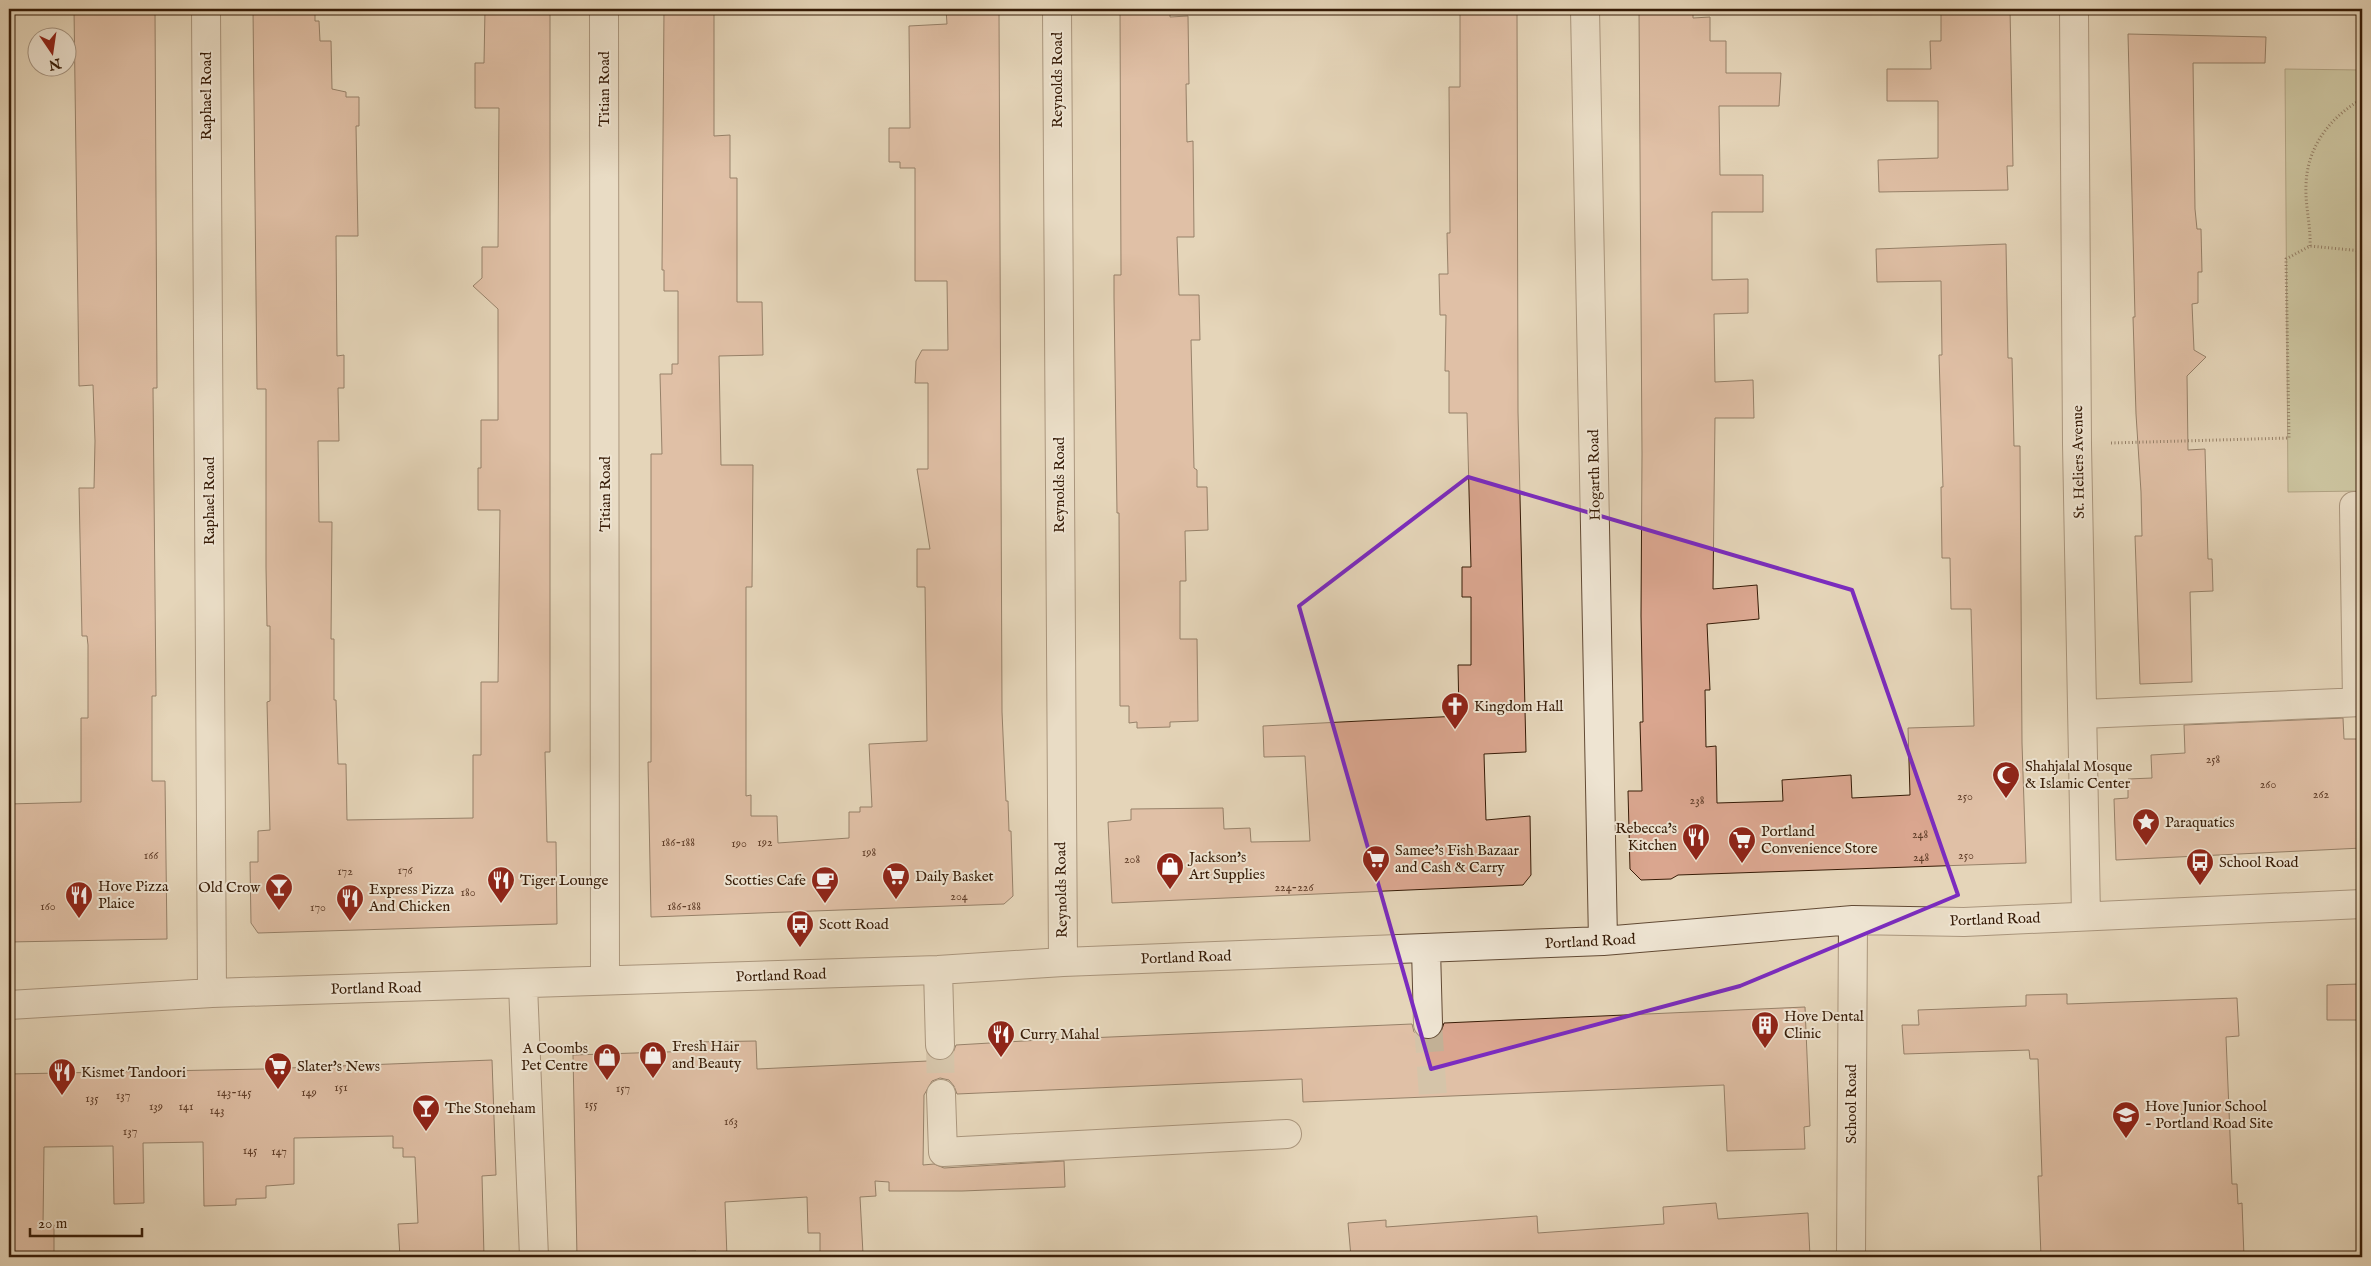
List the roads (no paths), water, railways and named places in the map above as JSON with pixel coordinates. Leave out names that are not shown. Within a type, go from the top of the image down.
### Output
[{"type":"street","name":"Raphael Road","points":[[206,9],[212,992]]},
{"type":"street","name":"Titian Road","points":[[604,9],[605,980]]},
{"type":"street","name":"Reynolds Road","points":[[1057,9],[1063,962]]},
{"type":"street","name":"Hogarth Road","points":[[1585,9],[1603,941]]},
{"type":"street","name":"St. Heliers Avenue","points":[[2074,9],[2078,444],[2086,916]]},
{"type":"street","points":[[2083,714],[2360,702],[2354,506],[2362,506]]},
{"type":"street","name":"Portland Road","points":[[9,1005],[212,992],[523,985],[605,980],[938,970],[1063,962],[1603,941],[1853,920],[1964,922],[2362,904]]},
{"type":"street","name":"School Road","points":[[1850,1257],[1853,920]]},
{"type":"street","points":[[1426,949],[1428,1024]]},
{"type":"street","points":[[938,970],[940,1045]]},
{"type":"street","points":[[523,985],[534,1257]]},
{"type":"street","points":[[941,1094],[943,1152],[1286,1134]]},
{"type":"tunnel","points":[[1428,1024],[1433,1097]]},
{"type":"tunnel","points":[[940,1045],[941,1094]]},
{"type":"place","name":"Kingdom Hall","points":[[1455,730]]},
{"type":"place","name":"Shahjalal Mosque & Islamic Center","points":[[2006,799]]},
{"type":"place","name":"Paraquatics","points":[[2146,846]]},
{"type":"place","name":"Rebecca's Kitchen","points":[[1696,861]]},
{"type":"place","name":"Portland Convenience Store","points":[[1742,864]]},
{"type":"place","name":"Samee's Fish Bazaar and Cash & Carry","points":[[1376,883]]},
{"type":"place","name":"School Road","points":[[2200,886]]},
{"type":"place","name":"Jackson's Art Supplies","points":[[1170,890]]},
{"type":"place","name":"Daily Basket","points":[[896,900]]},
{"type":"place","name":"Tiger Lounge","points":[[501,904]]},
{"type":"place","name":"Scotties Cafe","points":[[825,904]]},
{"type":"place","name":"Old Crow","points":[[279,911]]},
{"type":"place","name":"Hove Pizza Plaice","points":[[79,919]]},
{"type":"place","name":"Express Pizza And Chicken","points":[[350,922]]},
{"type":"place","name":"Scott Road","points":[[800,948]]},
{"type":"place","name":"Hove Dental Clinic","points":[[1765,1049]]},
{"type":"place","name":"Curry Mahal","points":[[1001,1058]]},
{"type":"place","name":"Fresh Hair and Beauty","points":[[653,1079]]},
{"type":"place","name":"A Coombs Pet Centre","points":[[607,1081]]},
{"type":"place","name":"Slater's News","points":[[278,1090]]},
{"type":"place","name":"Kismet Tandoori","points":[[62,1096]]},
{"type":"place","name":"The Stoneham","points":[[426,1132]]},
{"type":"place","name":"Hove Junior School - Portland Road Site","points":[[2126,1139]]}]
